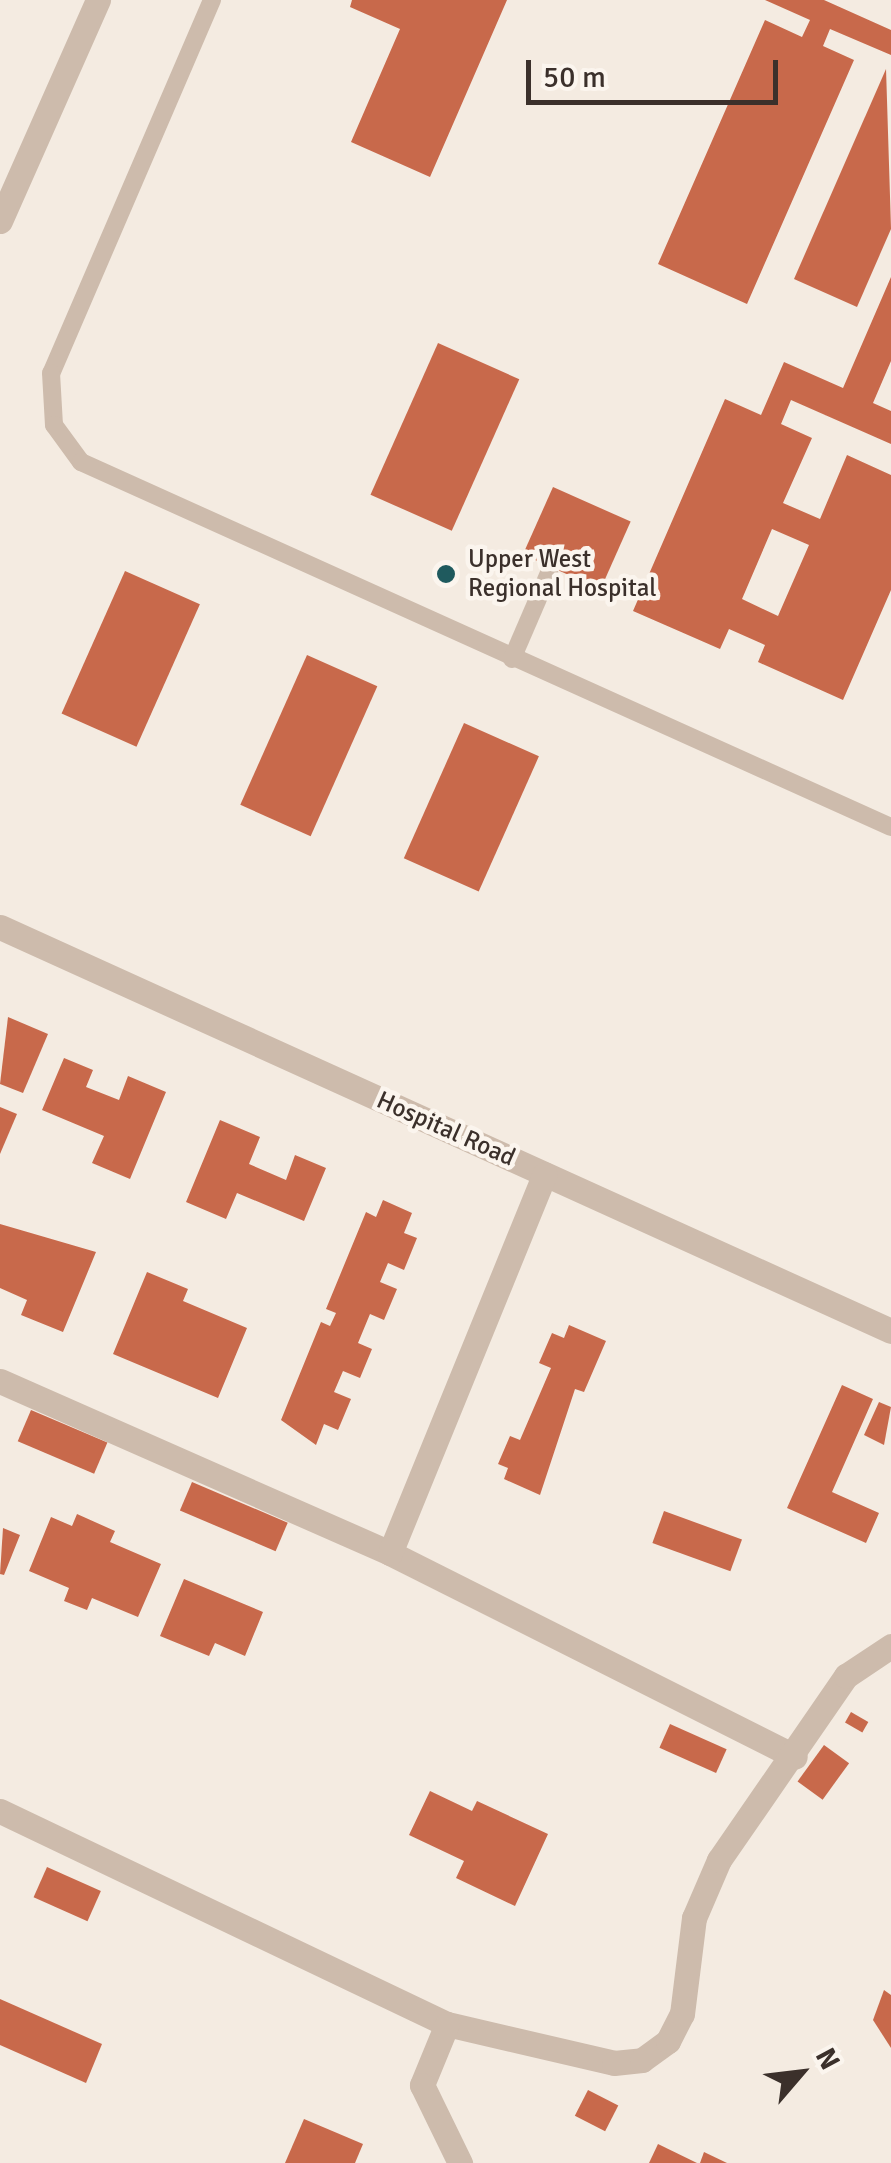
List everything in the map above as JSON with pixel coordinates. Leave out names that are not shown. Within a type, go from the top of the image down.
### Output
[{"type":"street","points":[[0,222],[98,0]]},
{"type":"street","name":"Hospital Road","points":[[0,928],[891,1332]]},
{"type":"street","points":[[390,1552],[545,1174]]},
{"type":"street","points":[[0,1380],[390,1552],[795,1757]]},
{"type":"street","points":[[0,1811],[447,2024],[614,2063],[642,2060],[668,2041],[682,2014],[705,1884],[795,1757],[846,1676],[891,1646]]},
{"type":"street","points":[[447,2024],[422,2085],[460,2163]]},
{"type":"lane","points":[[212,0],[68,325],[51,373],[54,424],[81,462],[130,490],[891,828]]},
{"type":"lane","points":[[512,659],[548,573]]},
{"type":"building","points":[[352,0],[507,0],[430,177],[351,142],[400,29],[350,7]]},
{"type":"building","points":[[765,0],[824,0],[891,30],[891,55],[830,29],[823,46],[854,60],[747,304],[658,264],[765,20],[802,37],[810,20]]},
{"type":"building","points":[[886,69],[891,229],[857,307],[794,279]]},
{"type":"building","points":[[891,277],[891,361],[873,403],[891,411],[891,444],[791,400],[781,424],[812,438],[783,503],[820,519],[847,455],[891,475],[891,590],[843,700],[758,662],[765,645],[729,629],[720,649],[633,611],[725,399],[761,415],[784,362],[843,388]],"holes":[[[772,529],[809,545],[778,616],[742,599]]]},
{"type":"building","points":[[438,343],[519,379],[452,531],[370,495]]},
{"type":"building","points":[[553,487],[631,522],[601,589],[523,555]]},
{"type":"building","points":[[125,571],[200,604],[136,747],[62,714]]},
{"type":"building","points":[[307,655],[377,686],[311,836],[240,805]]},
{"type":"building","points":[[464,723],[539,756],[479,892],[404,858]]},
{"type":"building","points":[[8,1017],[48,1034],[23,1093],[0,1084]]},
{"type":"building","points":[[64,1058],[93,1070],[86,1087],[119,1100],[128,1076],[166,1092],[130,1179],[92,1163],[104,1136],[42,1110]]},
{"type":"building","points":[[0,1107],[17,1114],[0,1154]]},
{"type":"building","points":[[220,1120],[260,1137],[249,1164],[286,1180],[295,1155],[326,1168],[304,1221],[237,1193],[226,1219],[186,1202]]},
{"type":"building","points":[[383,1200],[412,1213],[404,1233],[417,1238],[404,1270],[388,1263],[380,1282],[397,1289],[384,1320],[370,1314],[358,1343],[372,1349],[360,1378],[343,1371],[334,1392],[351,1399],[338,1430],[324,1424],[316,1445],[281,1420],[321,1322],[330,1326],[336,1313],[326,1309],[366,1212],[376,1217]]},
{"type":"building","points":[[0,1224],[96,1252],[63,1332],[21,1315],[27,1300],[0,1288]]},
{"type":"building","points":[[147,1272],[188,1289],[183,1301],[247,1328],[218,1398],[113,1354]]},
{"type":"building","points":[[569,1325],[606,1341],[584,1392],[575,1389],[540,1495],[504,1479],[508,1468],[498,1464],[510,1436],[520,1440],[551,1368],[539,1363],[552,1333],[564,1338]]},
{"type":"building","points":[[842,1385],[873,1399],[832,1492],[879,1513],[866,1543],[787,1508]]},
{"type":"building","points":[[879,1402],[891,1407],[884,1445],[864,1435]]},
{"type":"building","points":[[31,1410],[107,1442],[94,1474],[18,1441]]},
{"type":"building","points":[[192,1482],[288,1523],[276,1551],[180,1511]]},
{"type":"building","points":[[664,1511],[742,1539],[730,1571],[652,1543]]},
{"type":"building","points":[[77,1514],[115,1531],[110,1542],[161,1564],[138,1617],[92,1598],[87,1610],[64,1601],[69,1588],[29,1571],[51,1517],[72,1526]]},
{"type":"building","points":[[3,1528],[20,1535],[4,1575],[0,1574]]},
{"type":"building","points":[[184,1579],[263,1612],[245,1656],[215,1643],[209,1656],[160,1636]]},
{"type":"building","points":[[851,1712],[868,1722],[862,1732],[845,1722]]},
{"type":"building","points":[[670,1724],[727,1749],[716,1773],[659,1748]]},
{"type":"building","points":[[824,1745],[849,1763],[823,1800],[798,1781]]},
{"type":"building","points":[[430,1791],[472,1811],[477,1801],[548,1834],[515,1906],[456,1878],[464,1861],[409,1835]]},
{"type":"building","points":[[47,1867],[101,1891],[87,1921],[34,1897]]},
{"type":"building","points":[[884,1990],[891,1995],[891,2048],[873,2020]]},
{"type":"building","points":[[0,1999],[102,2044],[86,2083],[0,2045]]},
{"type":"building","points":[[588,2090],[618,2105],[605,2131],[575,2116]]},
{"type":"building","points":[[304,2119],[363,2144],[355,2163],[285,2163]]},
{"type":"building","points":[[658,2144],[697,2163],[649,2163]]},
{"type":"building","points":[[704,2152],[727,2163],[700,2163]]},
{"type":"place","name":"Upper West Regional Hospital","points":[[446,574]]}]
